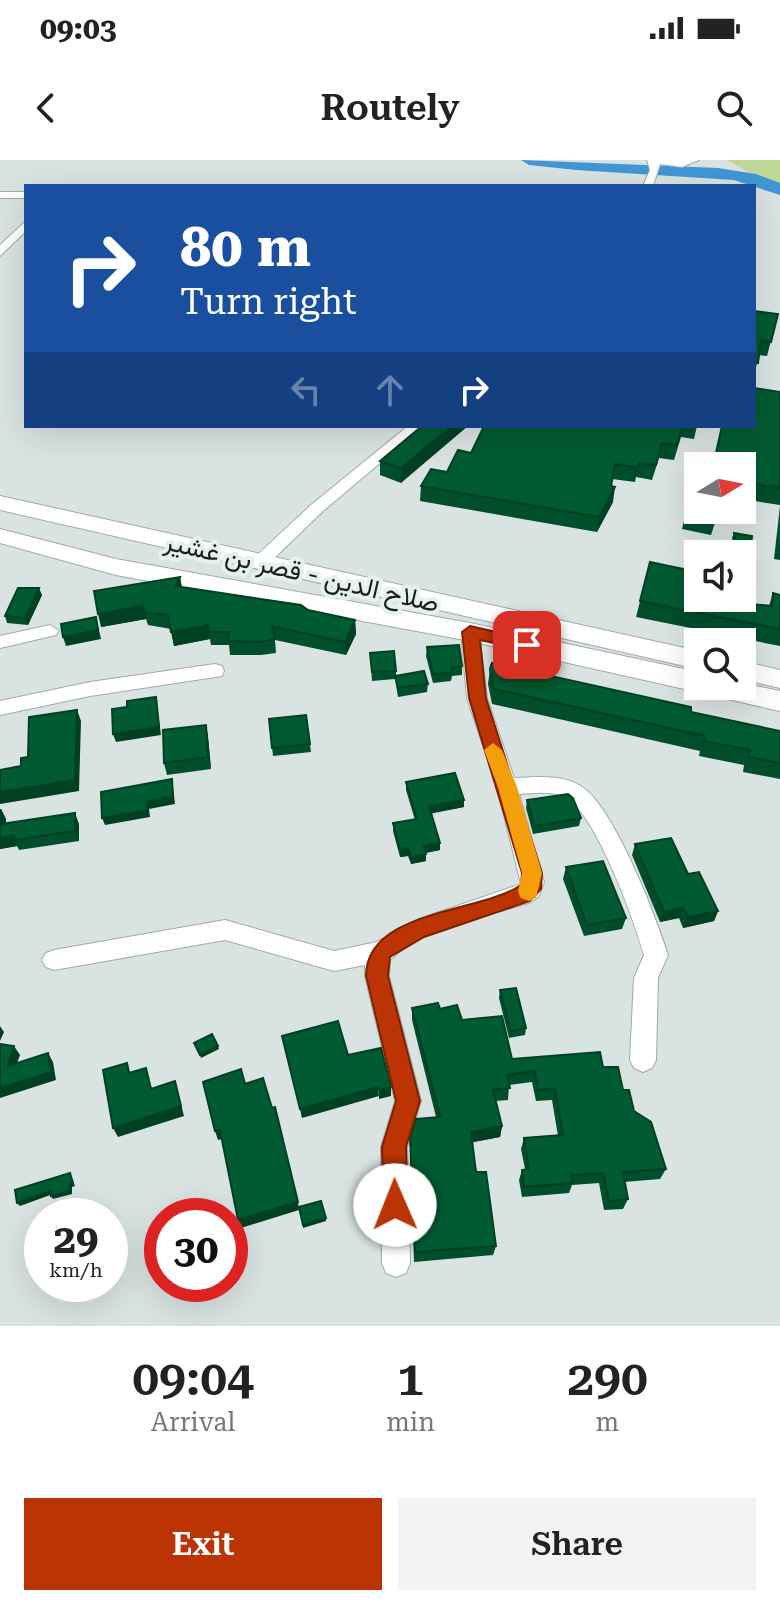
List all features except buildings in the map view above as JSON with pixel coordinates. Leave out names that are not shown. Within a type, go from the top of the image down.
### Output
[{"type":"highway","name":"صلاح الدين - قصر بن غشير","points":[[0,503],[684,657]]},
{"type":"highway","points":[[52,550],[82,542],[99,525]]},
{"type":"highway","points":[[116,567],[113,559],[119,545],[137,535]]},
{"type":"highway","points":[[0,536],[116,567],[470,632],[684,679]]},
{"type":"highway","points":[[756,673],[780,679]]},
{"type":"highway","points":[[756,696],[780,701]]},
{"type":"street","points":[[653,170],[694,160]]},
{"type":"street","points":[[0,195],[24,195]]},
{"type":"street","points":[[0,252],[24,226]]},
{"type":"street","points":[[259,563],[317,508],[415,428]]},
{"type":"street","points":[[0,642],[50,631]]},
{"type":"street","points":[[54,960],[225,930],[334,961],[382,951],[417,930],[523,895],[531,889],[532,873],[477,698],[470,632]]},
{"type":"street","points":[[0,708],[90,689],[215,671]]},
{"type":"street","points":[[507,787],[546,786],[574,792],[585,801],[621,865],[656,955],[646,978],[643,1060]]},
{"type":"street","points":[[382,951],[377,962],[377,976],[408,1101],[394,1147],[396,1263]]},
{"type":"green space","points":[[727,160],[780,160],[780,190]]},
{"type":"waterway","points":[[529,160],[734,175],[780,190]]},
{"type":"slow traffic","points":[[493,750],[532,873],[529,892]]},
{"type":"route","points":[[395,1205],[394,1147],[408,1101],[377,976],[377,962],[388,946],[417,930],[523,895],[531,889],[532,873],[477,698],[470,632],[527,645]]}]
